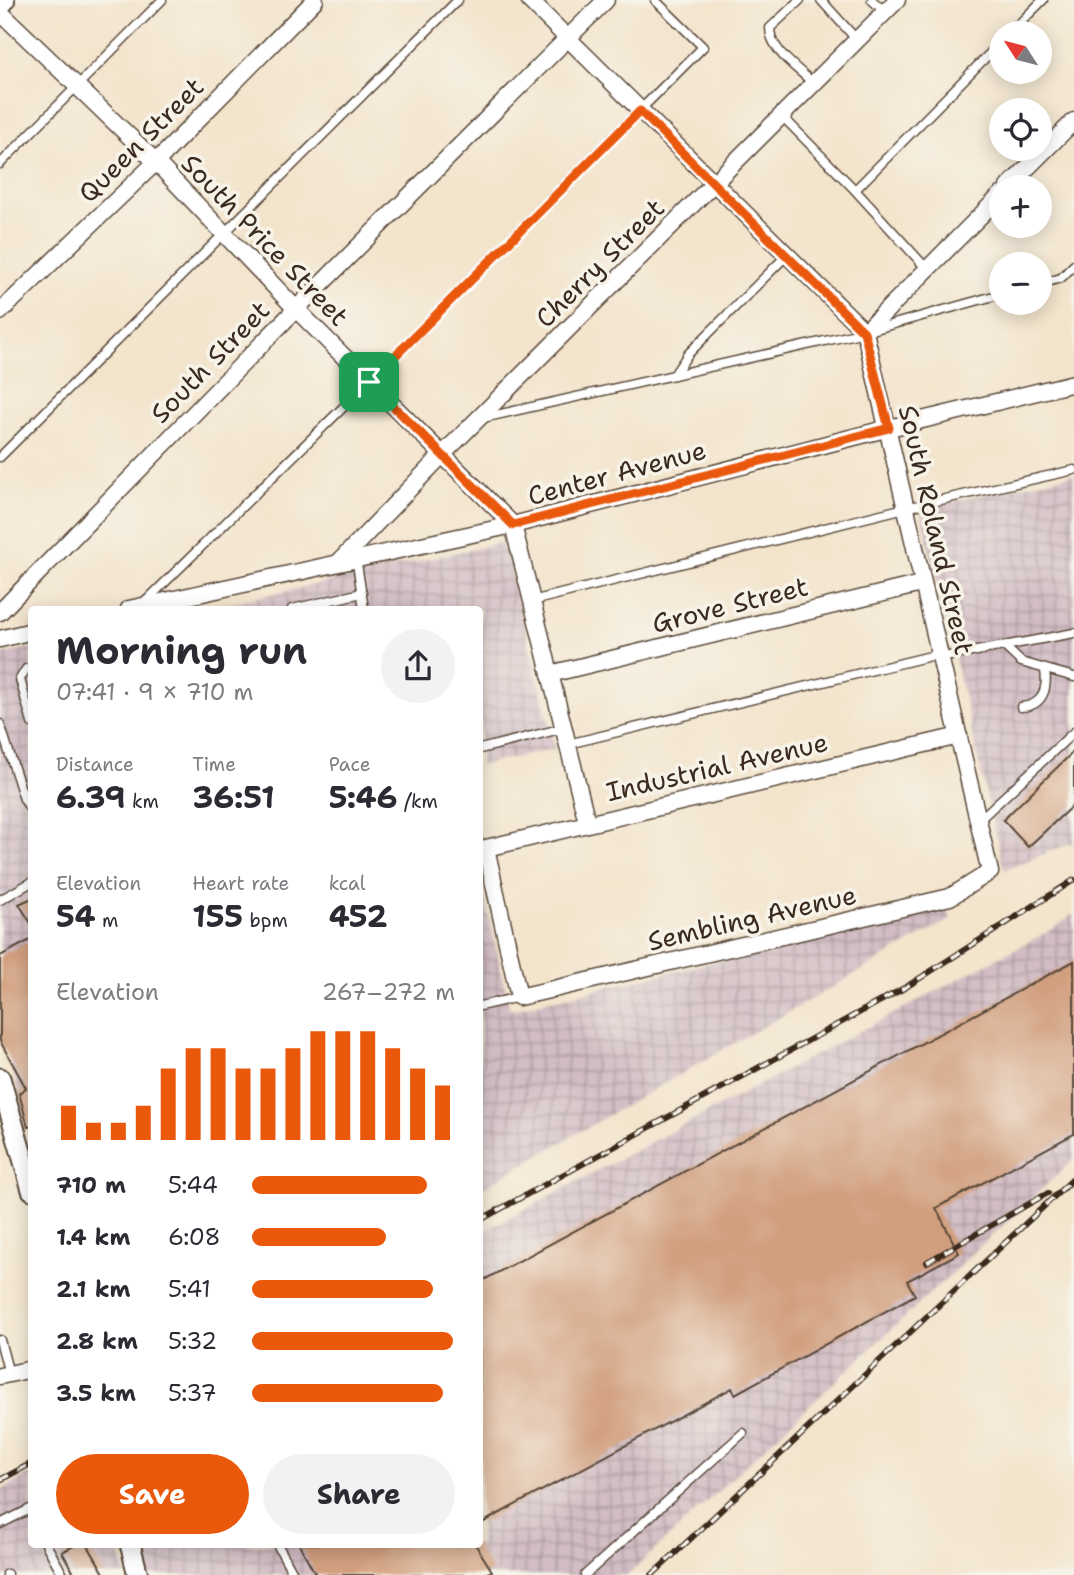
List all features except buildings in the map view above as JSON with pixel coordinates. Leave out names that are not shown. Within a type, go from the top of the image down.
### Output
[{"type":"street","name":"Queen Street","points":[[0,312],[156,162],[315,0]]},
{"type":"street","points":[[529,0],[713,186],[864,332],[989,207]]},
{"type":"street","name":"South Street","points":[[0,612],[296,310],[606,0]]},
{"type":"street","name":"Cherry Street","points":[[355,554],[442,455],[891,6]]},
{"type":"street","name":"South Price Street","points":[[0,12],[156,162],[296,310],[513,525]]},
{"type":"street","points":[[1020,175],[1074,121]]},
{"type":"street","name":"South Roland Street","points":[[864,332],[889,428],[921,584],[990,872]]},
{"type":"street","name":"Center Avenue","points":[[144,606],[339,562],[355,554],[513,525],[1074,383]]},
{"type":"street","points":[[513,525],[587,822]]},
{"type":"street","name":"Grove Street","points":[[550,674],[921,584]]},
{"type":"street","points":[[0,639],[28,632]]},
{"type":"street","name":"Industrial Avenue","points":[[519,997],[486,848],[959,736]]},
{"type":"street","name":"Sembling Avenue","points":[[519,997],[950,897],[990,872]]},
{"type":"street","points":[[0,1079],[28,1176]]},
{"type":"street","points":[[4,1375],[28,1370]]},
{"type":"street","points":[[131,1548],[138,1575]]},
{"type":"lane","points":[[0,164],[162,0]]},
{"type":"lane","points":[[0,457],[458,0]]},
{"type":"lane","points":[[137,606],[369,382],[703,47],[655,0]]},
{"type":"lane","points":[[800,0],[771,28],[770,33],[776,47],[814,84]]},
{"type":"lane","points":[[821,0],[858,40]]},
{"type":"lane","points":[[873,0],[891,6]]},
{"type":"lane","points":[[1022,21],[1043,0]]},
{"type":"lane","points":[[855,190],[989,54]]},
{"type":"lane","points":[[782,116],[927,269]]},
{"type":"lane","points":[[674,375],[688,354],[786,256]]},
{"type":"lane","points":[[1052,281],[1061,278],[1074,265]]},
{"type":"lane","points":[[479,418],[864,332],[989,297]]},
{"type":"lane","points":[[532,601],[905,508],[1074,470]]},
{"type":"lane","points":[[355,554],[364,606]]},
{"type":"lane","points":[[305,606],[362,593]]},
{"type":"lane","points":[[483,749],[566,736],[939,656],[1074,633]]},
{"type":"lane","points":[[1004,646],[1015,659],[1074,677]]},
{"type":"lane","points":[[28,669],[20,679],[28,708]]},
{"type":"lane","points":[[1021,707],[1033,705],[1043,695],[1047,688],[1045,670]]},
{"type":"lane","points":[[0,724],[28,806]]},
{"type":"lane","points":[[978,821],[1074,732]]},
{"type":"lane","points":[[0,900],[28,884]]},
{"type":"lane","points":[[483,1005],[519,997]]},
{"type":"lane","points":[[0,1340],[4,1375]]},
{"type":"lane","points":[[585,1575],[743,1433]]},
{"type":"lane","points":[[0,1524],[28,1511]]},
{"type":"lane","points":[[48,1548],[63,1575]]},
{"type":"lane","points":[[279,1548],[294,1575]]},
{"type":"shaded area","points":[[1074,474],[1074,842],[1004,870],[920,509]]},
{"type":"shaded area","points":[[504,542],[555,749],[483,764],[483,606],[219,606]]},
{"type":"shaded area","points":[[28,649],[28,1127],[0,1028],[0,655]]},
{"type":"shaded area","points":[[483,891],[510,1010],[946,907],[951,919],[483,1187]]},
{"type":"shaded area","points":[[1074,914],[1074,1159],[628,1575],[148,1575],[142,1548],[483,1548],[483,1231],[1051,930]]},
{"type":"shaded area","points":[[28,1475],[28,1548],[118,1548],[126,1575],[0,1575],[0,1491]]},
{"type":"railway","points":[[483,1218],[906,987],[1074,880]]},
{"type":"railway","points":[[652,1575],[1074,1178]]},
{"type":"railway","points":[[927,1262],[1048,1193]]},
{"type":"railway","points":[[0,1480],[28,1465]]},
{"type":"route","points":[[640,111],[713,186],[864,332],[889,428],[513,525],[369,382],[640,111]]}]
